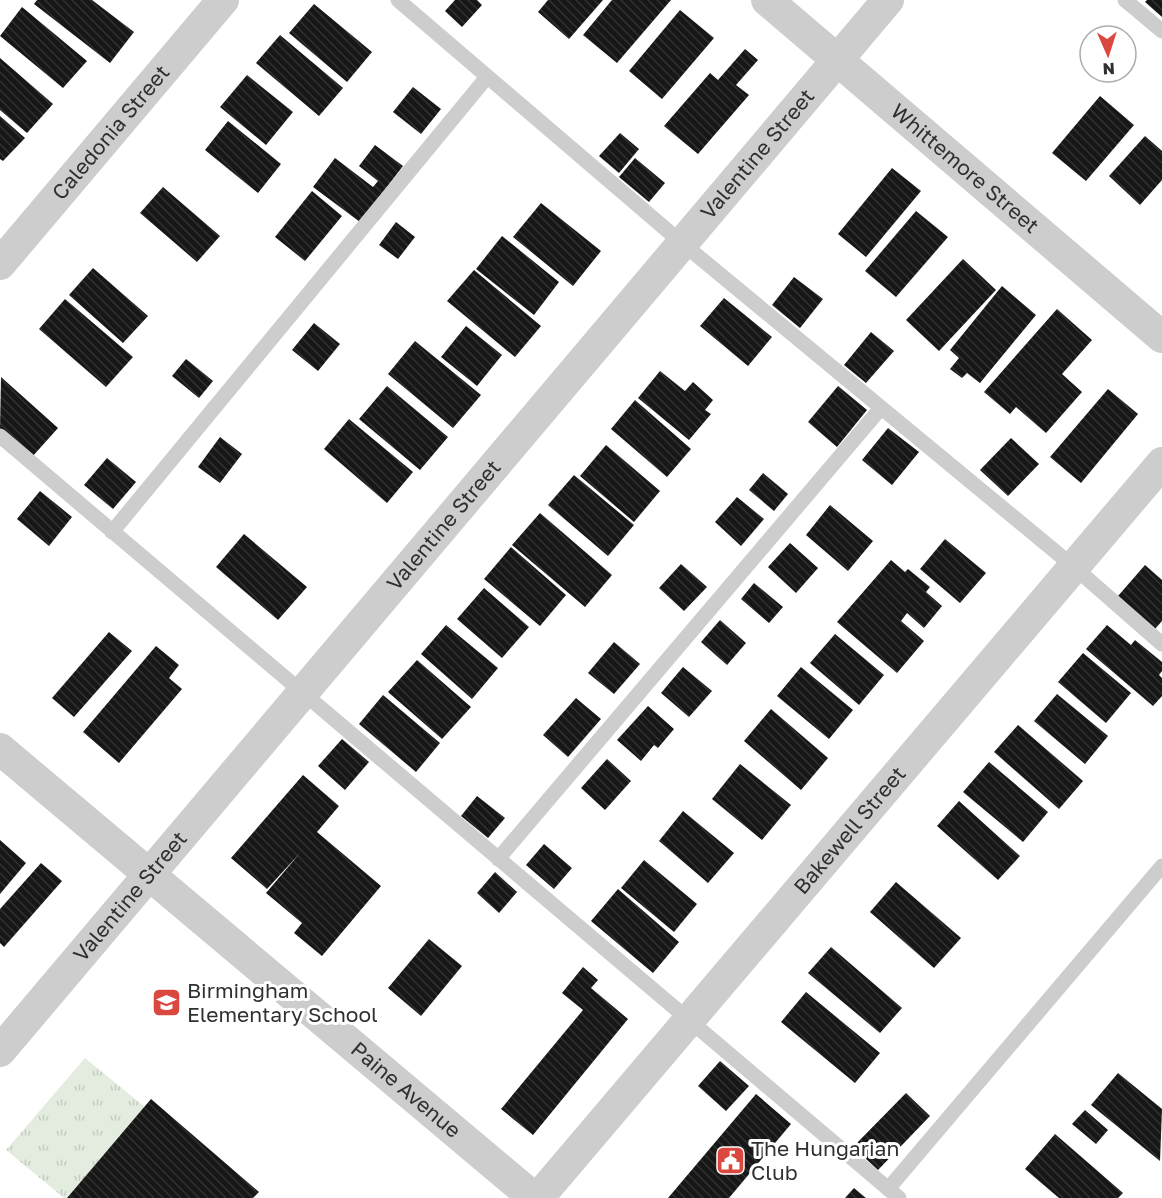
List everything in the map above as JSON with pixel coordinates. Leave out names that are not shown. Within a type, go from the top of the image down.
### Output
[{"type":"street","name":"Caledonia Street","points":[[0,264],[222,0]]},
{"type":"street","name":"Whittemore Street","points":[[767,0],[1162,337]]},
{"type":"street","name":"Valentine Street","points":[[0,1051],[888,0]]},
{"type":"street","name":"Bakewell Street","points":[[536,1198],[1162,463]]},
{"type":"street","name":"Paine Avenue","points":[[0,749],[148,876],[536,1198]]},
{"type":"lane","points":[[398,0],[682,243],[1074,567],[1162,644]]},
{"type":"lane","points":[[1125,0],[1162,31]]},
{"type":"lane","points":[[112,532],[487,77]]},
{"type":"lane","points":[[498,858],[881,408]]},
{"type":"lane","points":[[0,436],[893,1193],[1162,866]]},
{"type":"green space","points":[[85,1058],[145,1107],[67,1198],[64,1198],[6,1150]]},
{"type":"building","points":[[37,0],[92,0],[134,32],[110,63],[34,4]]},
{"type":"building","points":[[455,0],[477,0],[482,5],[462,27],[445,11]]},
{"type":"building","points":[[548,0],[603,0],[569,39],[538,12]]},
{"type":"building","points":[[612,0],[671,0],[617,63],[583,35]]},
{"type":"building","points":[[1162,0],[1162,17],[1145,2]]},
{"type":"building","points":[[314,4],[372,52],[347,82],[289,33]]},
{"type":"building","points":[[22,7],[87,61],[63,88],[0,36]]},
{"type":"building","points":[[680,10],[714,38],[662,99],[629,71]]},
{"type":"building","points":[[280,35],[343,88],[319,116],[256,63]]},
{"type":"building","points":[[745,49],[758,60],[736,85],[749,95],[698,154],[664,126],[710,73],[718,80]]},
{"type":"building","points":[[0,58],[53,104],[27,133],[0,110]]},
{"type":"building","points":[[247,75],[293,112],[266,145],[220,107]]},
{"type":"building","points":[[413,87],[441,109],[421,134],[393,112]]},
{"type":"building","points":[[1100,96],[1134,125],[1086,181],[1052,153]]},
{"type":"building","points":[[0,116],[25,138],[3,161],[0,159]]},
{"type":"building","points":[[228,121],[281,164],[258,193],[205,150]]},
{"type":"building","points":[[620,133],[639,149],[619,173],[599,156]]},
{"type":"building","points":[[1145,136],[1162,151],[1162,180],[1140,205],[1109,176]]},
{"type":"building","points":[[375,145],[403,166],[360,222],[313,187],[335,158],[373,187],[378,181],[359,166]]},
{"type":"building","points":[[635,158],[665,183],[649,202],[619,177]]},
{"type":"building","points":[[892,168],[921,191],[866,257],[838,234]]},
{"type":"building","points":[[163,187],[220,236],[197,262],[140,213]]},
{"type":"building","points":[[312,191],[342,216],[305,261],[275,237]]},
{"type":"building","points":[[541,203],[601,251],[573,286],[513,237]]},
{"type":"building","points":[[916,211],[948,237],[896,297],[865,271]]},
{"type":"building","points":[[396,222],[415,237],[398,259],[379,245]]},
{"type":"building","points":[[502,236],[559,282],[534,315],[476,269]]},
{"type":"building","points":[[963,259],[996,290],[939,351],[906,320]]},
{"type":"building","points":[[93,268],[148,316],[123,343],[69,295]]},
{"type":"building","points":[[474,270],[541,326],[515,357],[447,301]]},
{"type":"building","points":[[794,277],[823,299],[800,328],[772,305]]},
{"type":"building","points":[[1002,286],[1036,315],[980,383],[967,373],[962,378],[950,369],[959,358],[950,350]]},
{"type":"building","points":[[724,298],[772,337],[748,366],[700,326]]},
{"type":"building","points":[[65,299],[133,357],[106,387],[39,329]]},
{"type":"building","points":[[1057,309],[1092,340],[1062,374],[1082,392],[1046,433],[1016,407],[1010,414],[984,392]]},
{"type":"building","points":[[314,323],[340,344],[318,371],[292,350]]},
{"type":"building","points":[[466,326],[502,355],[477,386],[441,357]]},
{"type":"building","points":[[871,332],[894,351],[866,383],[844,365]]},
{"type":"building","points":[[415,341],[481,395],[453,428],[388,374]]},
{"type":"building","points":[[186,359],[213,381],[199,398],[172,376]]},
{"type":"building","points":[[660,371],[685,391],[693,382],[713,400],[705,410],[711,414],[689,440],[638,398]]},
{"type":"building","points":[[1,377],[58,428],[32,457],[0,429]]},
{"type":"building","points":[[387,386],[448,437],[420,470],[359,419]]},
{"type":"building","points":[[838,386],[867,410],[837,447],[808,422]]},
{"type":"building","points":[[1108,389],[1138,414],[1081,483],[1050,457]]},
{"type":"building","points":[[635,400],[691,449],[667,477],[611,429]]},
{"type":"building","points":[[349,419],[413,472],[387,503],[324,449]]},
{"type":"building","points":[[888,428],[919,452],[892,485],[862,460]]},
{"type":"building","points":[[220,437],[242,454],[220,483],[198,467]]},
{"type":"building","points":[[1011,438],[1039,464],[1008,496],[980,470]]},
{"type":"building","points":[[606,445],[660,491],[634,522],[580,476]]},
{"type":"building","points":[[107,458],[136,482],[113,509],[84,485]]},
{"type":"building","points":[[763,473],[788,494],[774,511],[749,490]]},
{"type":"building","points":[[574,475],[634,525],[608,556],[548,505]]},
{"type":"building","points":[[40,491],[72,517],[49,546],[17,519]]},
{"type":"building","points":[[737,497],[764,519],[741,546],[715,522]]},
{"type":"building","points":[[830,505],[873,541],[848,571],[806,535]]},
{"type":"building","points":[[540,513],[612,575],[585,607],[512,545]]},
{"type":"building","points":[[244,534],[307,587],[278,620],[216,567]]},
{"type":"building","points":[[945,539],[986,573],[960,603],[920,569]]},
{"type":"building","points":[[790,543],[818,568],[796,593],[768,567]]},
{"type":"building","points":[[511,547],[566,595],[540,626],[484,579]]},
{"type":"building","points":[[891,560],[905,572],[908,569],[930,587],[926,592],[942,606],[924,628],[907,613],[901,621],[924,641],[897,673],[837,622]]},
{"type":"building","points":[[681,564],[707,587],[684,611],[659,588]]},
{"type":"building","points":[[1145,565],[1162,580],[1162,621],[1155,629],[1118,596]]},
{"type":"building","points":[[754,583],[783,607],[769,623],[741,599]]},
{"type":"building","points":[[484,588],[529,627],[502,658],[457,619]]},
{"type":"building","points":[[720,620],[746,643],[727,665],[701,642]]},
{"type":"building","points":[[446,625],[498,668],[472,699],[421,654]]},
{"type":"building","points":[[1107,625],[1131,645],[1135,640],[1162,662],[1162,671],[1159,675],[1162,678],[1162,696],[1153,706],[1086,649]]},
{"type":"building","points":[[109,632],[132,651],[74,717],[52,698]]},
{"type":"building","points":[[835,634],[884,675],[859,705],[810,663]]},
{"type":"building","points":[[614,642],[640,664],[614,694],[588,673]]},
{"type":"building","points":[[156,646],[179,665],[169,678],[182,689],[119,763],[83,732]]},
{"type":"building","points":[[1083,653],[1131,693],[1106,723],[1058,682]]},
{"type":"building","points":[[417,660],[471,707],[442,739],[388,692]]},
{"type":"building","points":[[683,667],[712,691],[689,717],[661,693]]},
{"type":"building","points":[[801,667],[853,710],[829,739],[777,696]]},
{"type":"building","points":[[1057,694],[1108,736],[1085,764],[1034,721]]},
{"type":"building","points":[[383,695],[440,743],[416,772],[359,724]]},
{"type":"building","points":[[576,698],[601,719],[568,757],[543,735]]},
{"type":"building","points":[[648,706],[674,729],[658,748],[654,745],[641,761],[617,740]]},
{"type":"building","points":[[771,709],[828,758],[801,790],[744,741]]},
{"type":"building","points":[[1018,725],[1083,781],[1059,809],[994,752]]},
{"type":"building","points":[[342,739],[369,762],[345,790],[318,766]]},
{"type":"building","points":[[607,759],[631,781],[605,810],[581,788]]},
{"type":"building","points":[[989,762],[1048,812],[1023,842],[963,792]]},
{"type":"building","points":[[740,764],[791,805],[762,840],[712,799]]},
{"type":"building","points":[[303,775],[339,806],[317,832],[381,886],[322,956],[294,933],[302,923],[266,893],[300,853],[267,889],[231,858]]},
{"type":"building","points":[[477,796],[505,818],[488,838],[461,816]]},
{"type":"building","points":[[959,801],[1020,856],[998,880],[937,826]]},
{"type":"building","points":[[683,811],[734,853],[708,883],[659,841]]},
{"type":"building","points":[[0,840],[26,863],[0,894]]},
{"type":"building","points":[[544,844],[572,868],[554,889],[526,865]]},
{"type":"building","points":[[644,860],[697,904],[674,932],[621,888]]},
{"type":"building","points":[[41,863],[62,881],[4,947],[0,943],[0,909]]},
{"type":"building","points":[[495,872],[517,892],[499,913],[477,893]]},
{"type":"building","points":[[896,882],[961,938],[934,968],[870,912]]},
{"type":"building","points":[[618,889],[679,942],[653,973],[591,921]]},
{"type":"building","points":[[429,939],[462,966],[421,1016],[388,988]]},
{"type":"building","points":[[831,947],[902,1008],[880,1033],[808,973]]},
{"type":"building","points":[[583,967],[598,980],[591,988],[628,1019],[533,1135],[501,1109],[583,1010],[562,993]]},
{"type":"building","points":[[806,992],[880,1053],[855,1083],[781,1022]]},
{"type":"building","points":[[720,1061],[749,1086],[726,1111],[698,1086]]},
{"type":"building","points":[[1118,1073],[1162,1109],[1160,1161],[1091,1105]]},
{"type":"building","points":[[906,1093],[930,1116],[878,1170],[853,1147]]},
{"type":"building","name":"The Hungarian Club","points":[[756,1094],[791,1124],[729,1198],[668,1198]]},
{"type":"building","points":[[151,1099],[259,1192],[253,1198],[67,1198]]},
{"type":"building","points":[[1085,1110],[1108,1130],[1096,1144],[1072,1124]]},
{"type":"building","points":[[1055,1134],[1123,1193],[1118,1198],[1059,1198],[1025,1169]]},
{"type":"building","points":[[854,1188],[866,1198],[845,1198]]},
{"type":"place","name":"Birmingham Elementary School","points":[[166,1003]]},
{"type":"place","name":"The Hungarian Club","points":[[730,1161]]}]
